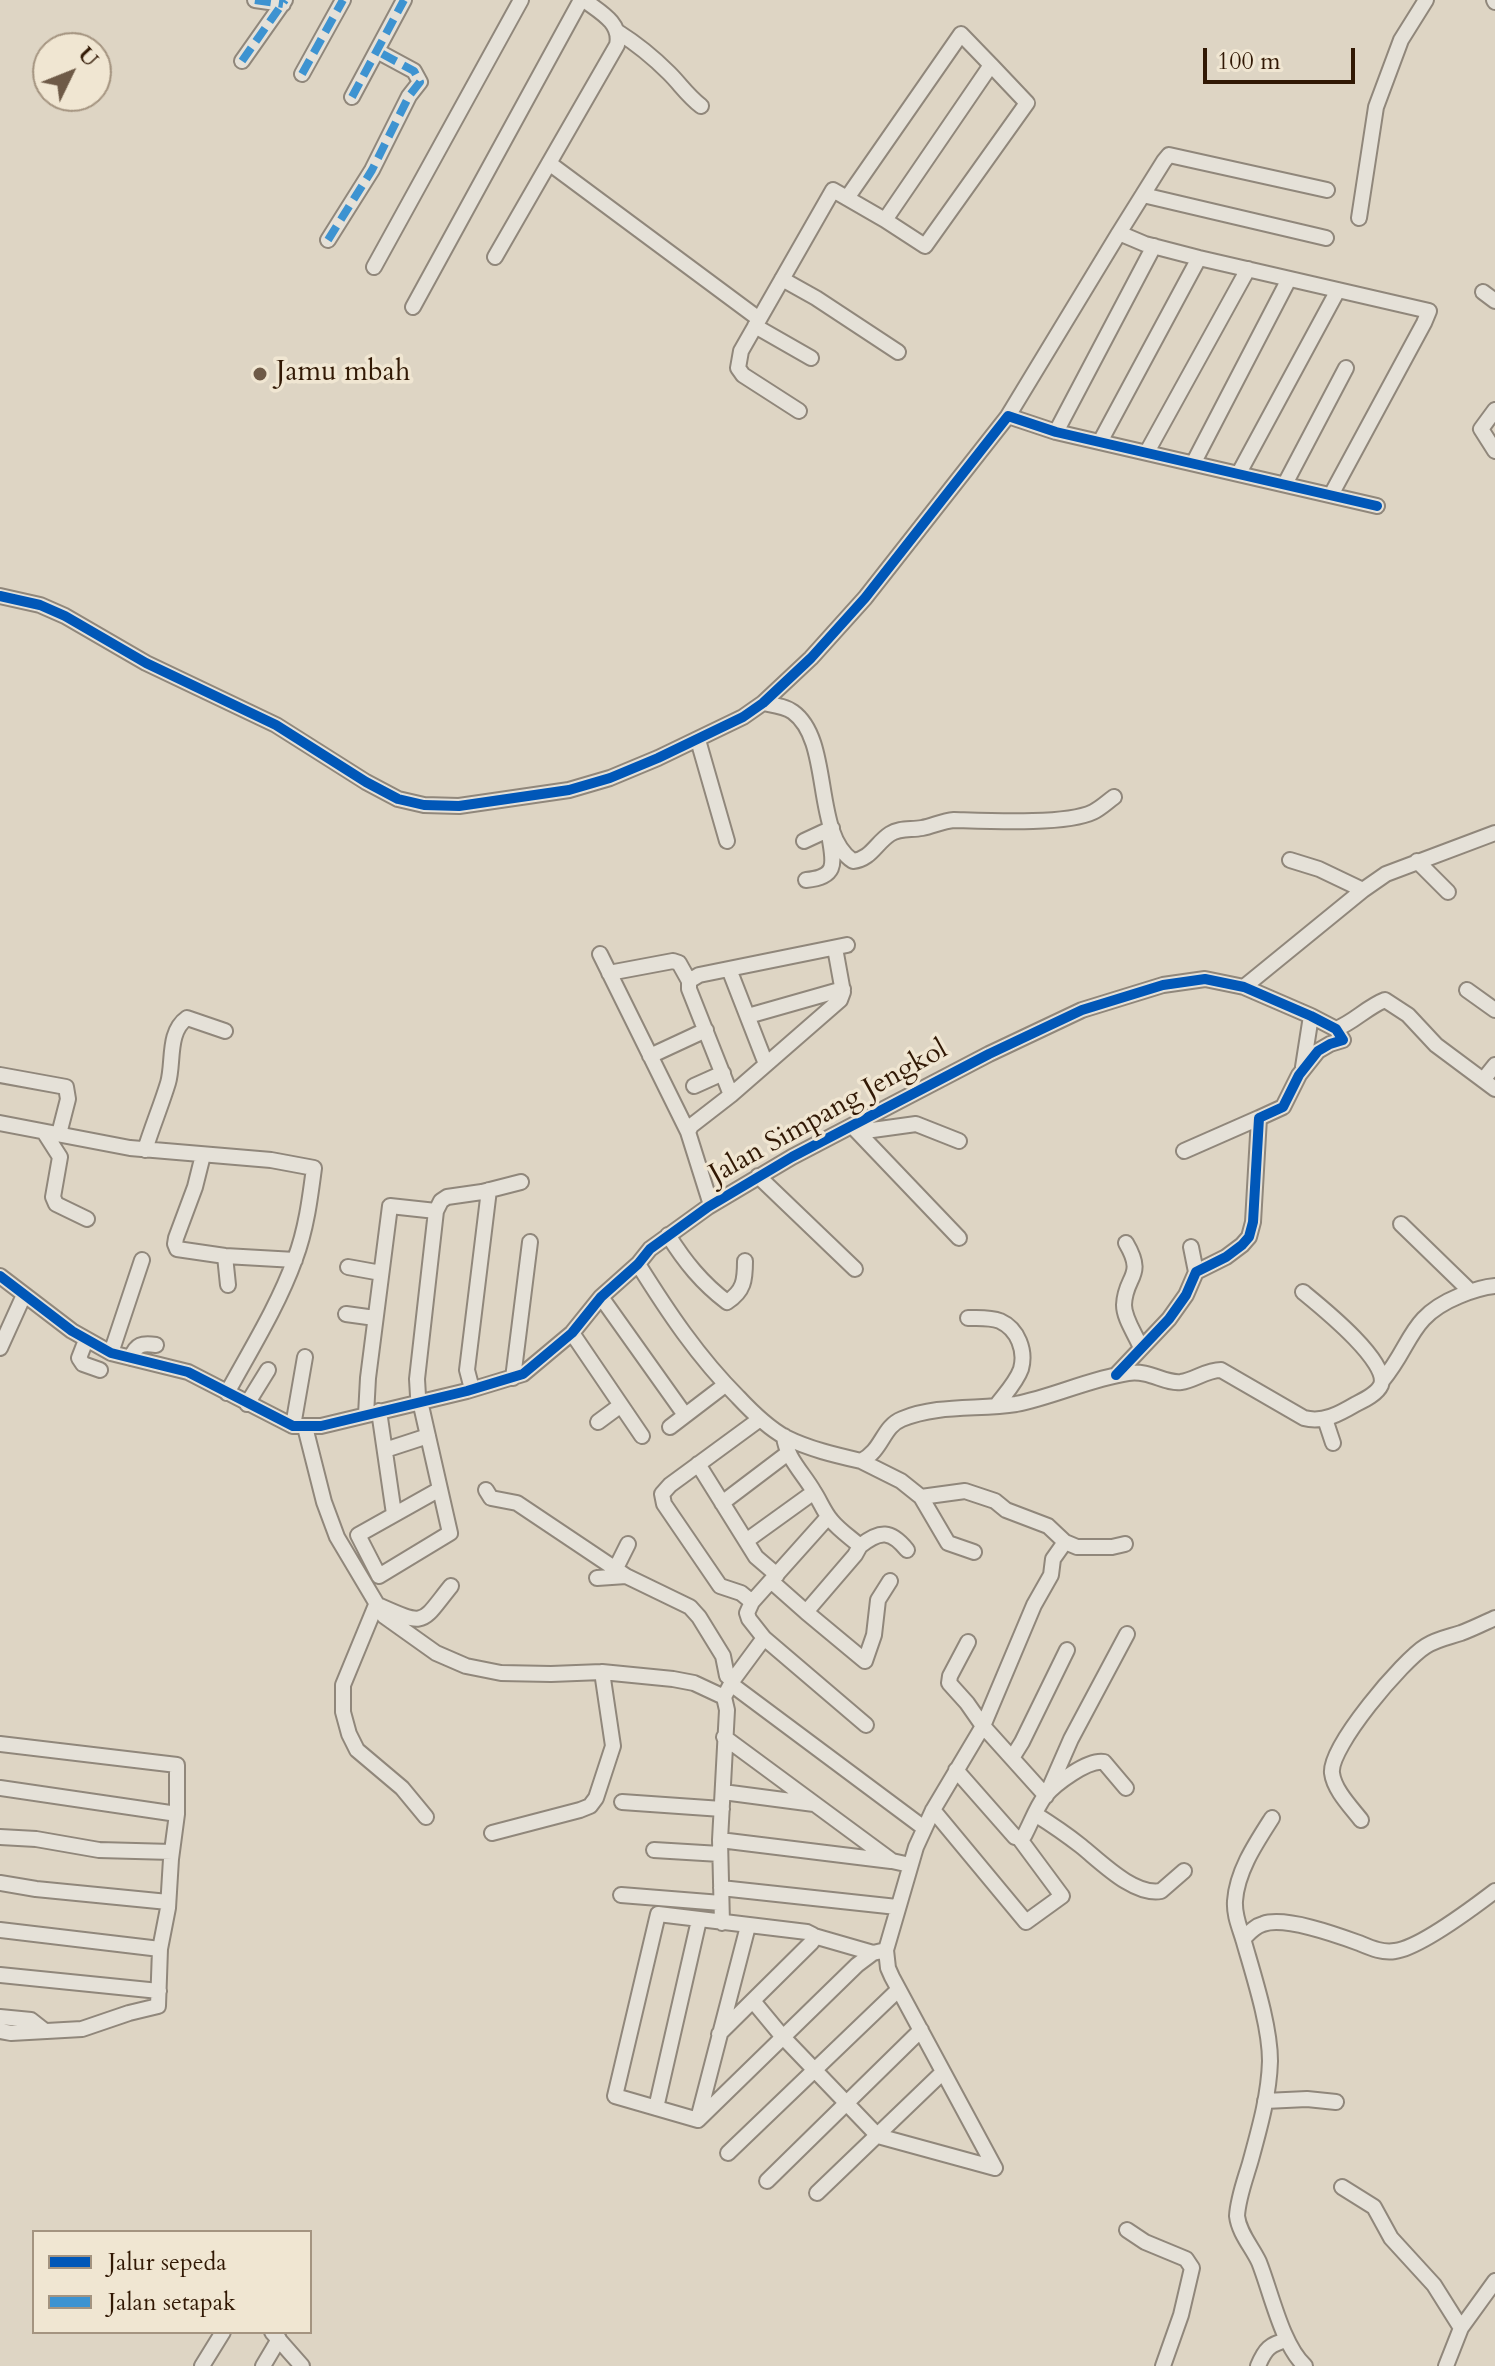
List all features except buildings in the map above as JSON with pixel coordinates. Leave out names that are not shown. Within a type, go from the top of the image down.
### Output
[{"type":"street","points":[[255,0],[284,2]]},
{"type":"street","points":[[302,74],[343,0]]},
{"type":"street","points":[[352,97],[404,0]]},
{"type":"street","points":[[374,267],[521,0]]},
{"type":"street","points":[[413,307],[583,0],[610,20],[618,32],[634,42],[701,106]]},
{"type":"street","points":[[1359,218],[1376,107],[1401,40],[1426,0]]},
{"type":"street","points":[[242,61],[284,2]]},
{"type":"street","points":[[495,257],[613,53],[618,32]]},
{"type":"street","points":[[799,411],[752,383],[740,372],[739,359],[833,190],[925,246],[1027,103],[961,34],[847,198]]},
{"type":"street","points":[[328,240],[372,170],[409,96],[420,82],[414,71],[377,51]]},
{"type":"street","points":[[885,220],[991,65]]},
{"type":"street","points":[[0,596],[40,605],[65,616],[157,669],[276,725],[385,793],[424,805],[485,804],[569,790],[610,778],[698,740],[763,703],[811,658],[865,598],[1008,416],[1169,155],[1327,190]]},
{"type":"street","points":[[549,163],[757,322],[811,358]]},
{"type":"street","points":[[1143,195],[1326,238]]},
{"type":"street","points":[[1119,233],[1199,258],[1429,311],[1331,495]]},
{"type":"street","points":[[1056,432],[1154,246]]},
{"type":"street","points":[[1100,442],[1199,258]]},
{"type":"street","points":[[1147,452],[1248,269]]},
{"type":"street","points":[[782,279],[898,352]]},
{"type":"street","points":[[1194,462],[1289,279]]},
{"type":"street","points":[[1239,473],[1338,290]]},
{"type":"street","points":[[1285,484],[1346,368]]},
{"type":"street","points":[[1495,410],[1481,429],[1495,451]]},
{"type":"street","points":[[1008,416],[1056,432],[1377,506]]},
{"type":"street","points":[[763,703],[781,706],[794,713],[808,731],[830,829],[832,862],[830,872],[822,878],[806,880]]},
{"type":"street","points":[[698,740],[727,841]]},
{"type":"street","points":[[830,829],[849,858],[856,861],[865,858],[890,834],[900,830],[954,820],[1079,817],[1095,811],[1114,797]]},
{"type":"street","points":[[804,841],[830,829]]},
{"type":"street","points":[[1244,987],[1386,874],[1495,833]]},
{"type":"street","points":[[1290,860],[1319,869],[1363,890]]},
{"type":"street","points":[[1417,861],[1448,892]]},
{"type":"street","points":[[688,1132],[691,1126],[835,1005],[844,994],[841,946],[696,976],[689,981]]},
{"type":"street","points":[[600,954],[688,1132],[711,1205]]},
{"type":"street","points":[[609,973],[673,961],[679,963],[689,981],[689,989],[731,1095]]},
{"type":"street","points":[[729,969],[766,1064]]},
{"type":"street","name":"Jalan Simpang Jengkol","points":[[299,1426],[321,1426],[523,1374],[572,1333],[601,1297],[650,1249],[711,1205],[758,1176],[855,1129],[1000,1048],[1082,1010],[1126,995],[1190,980],[1220,981],[1244,987],[1336,1029]]},
{"type":"street","points":[[748,1016],[843,989]]},
{"type":"street","points":[[1467,990],[1495,1010]]},
{"type":"street","points":[[1184,1151],[1283,1107],[1303,1067],[1318,1051],[1343,1040],[1336,1029],[1385,1000],[1408,1015],[1436,1045],[1489,1085],[1495,1065]]},
{"type":"street","points":[[1303,1067],[1311,1016]]},
{"type":"street","points":[[145,1150],[169,1080],[169,1064],[177,1031],[185,1019],[193,1018],[225,1031]]},
{"type":"street","points":[[650,1056],[706,1030]]},
{"type":"street","points":[[694,1086],[723,1073]]},
{"type":"street","points":[[0,1075],[66,1087],[68,1099],[51,1133],[60,1157]]},
{"type":"street","points":[[1196,1272],[1236,1250],[1252,1231],[1259,1118]]},
{"type":"street","points":[[0,1123],[145,1150],[271,1160],[314,1168],[306,1220],[295,1260],[227,1393]]},
{"type":"street","points":[[855,1129],[916,1124],[959,1141]]},
{"type":"street","points":[[855,1129],[959,1238]]},
{"type":"street","points":[[76,1138],[60,1157],[53,1197],[60,1208],[87,1219]]},
{"type":"street","points":[[203,1155],[175,1244],[177,1249],[225,1256],[295,1260]]},
{"type":"street","points":[[758,1176],[855,1269]]},
{"type":"street","points":[[440,1489],[358,1535],[379,1576],[450,1533],[417,1379],[436,1211],[447,1197],[521,1182]]},
{"type":"street","points":[[472,1389],[467,1370],[489,1190]]},
{"type":"street","points":[[394,1514],[385,1450],[372,1413],[375,1318],[390,1206],[436,1211]]},
{"type":"street","points":[[1401,1224],[1470,1291]]},
{"type":"street","points":[[668,1235],[695,1273],[727,1302],[743,1287],[745,1261]]},
{"type":"street","points":[[513,1378],[530,1242]]},
{"type":"street","points":[[1126,1243],[1136,1269],[1124,1307],[1141,1348]]},
{"type":"street","points":[[1116,1375],[1186,1295],[1196,1272],[1191,1247]]},
{"type":"street","points":[[225,1256],[228,1285]]},
{"type":"street","points":[[111,1353],[142,1260]]},
{"type":"street","points":[[638,1264],[691,1344],[725,1385],[760,1419],[784,1436],[815,1450],[861,1461],[901,1481],[921,1497],[948,1543],[974,1552]]},
{"type":"street","points":[[348,1267],[381,1273]]},
{"type":"street","points":[[0,1276],[86,1340],[111,1353],[188,1372],[247,1404],[299,1426]]},
{"type":"street","points":[[861,1461],[872,1456],[891,1425],[914,1414],[1029,1401],[1116,1375],[1142,1372],[1178,1382],[1221,1370],[1294,1413],[1312,1420],[1325,1419],[1365,1399],[1379,1388],[1426,1314],[1470,1291],[1495,1286]]},
{"type":"street","points":[[1303,1292],[1367,1352],[1378,1368],[1382,1381]]},
{"type":"street","points":[[0,1348],[24,1295]]},
{"type":"street","points":[[601,1297],[685,1415]]},
{"type":"street","points":[[346,1314],[375,1318]]},
{"type":"street","points":[[968,1318],[1002,1323],[1013,1331],[1020,1345],[1021,1367],[996,1406]]},
{"type":"street","points":[[572,1333],[642,1436]]},
{"type":"street","points":[[86,1340],[79,1358],[83,1364],[100,1370]]},
{"type":"street","points":[[131,1358],[140,1344],[156,1345]]},
{"type":"street","points":[[305,1357],[299,1426],[324,1502],[337,1537],[376,1605],[384,1616],[408,1635],[436,1653],[466,1666],[501,1673],[602,1672],[729,1687],[924,1828]]},
{"type":"street","points":[[247,1404],[268,1370]]},
{"type":"street","points":[[670,1427],[725,1385]]},
{"type":"street","points":[[598,1422],[621,1405]]},
{"type":"street","points":[[752,1602],[741,1593],[720,1586],[664,1504],[662,1494],[760,1419]]},
{"type":"street","points":[[1325,1419],[1333,1443]]},
{"type":"street","points":[[385,1450],[428,1436]]},
{"type":"street","points":[[784,1436],[784,1446],[828,1517],[860,1546]]},
{"type":"street","points":[[722,1503],[788,1453]]},
{"type":"street","points":[[698,1464],[756,1557],[806,1612],[865,1661],[874,1635],[878,1600],[890,1581]]},
{"type":"street","points":[[486,1490],[491,1498],[517,1503],[621,1572],[690,1607],[723,1656],[729,1687],[720,1847],[722,1923]]},
{"type":"street","points":[[921,1497],[958,1491],[974,1493],[995,1501],[1006,1510],[1048,1526],[1065,1542],[1077,1547],[1125,1544]]},
{"type":"street","points":[[746,1541],[814,1492]]},
{"type":"street","points":[[828,1517],[752,1602],[747,1613],[764,1638],[866,1725]]},
{"type":"street","points":[[806,1612],[860,1546],[877,1534],[887,1534],[907,1550]]},
{"type":"street","points":[[698,2120],[857,1965],[879,1952],[924,1828],[983,1726],[1034,1605],[1051,1575],[1053,1559],[1065,1542]]},
{"type":"street","points":[[621,1572],[628,1544]]},
{"type":"street","points":[[597,1578],[621,1572]]},
{"type":"street","points":[[376,1605],[411,1620],[426,1617],[451,1586]]},
{"type":"street","points":[[376,1605],[343,1685],[343,1712],[357,1750],[402,1788],[426,1817]]},
{"type":"street","points":[[1361,1820],[1344,1797],[1332,1772],[1336,1753],[1354,1725],[1416,1653],[1431,1643],[1495,1618]]},
{"type":"street","points":[[1019,1838],[1026,1833],[1046,1796],[1071,1739],[1127,1634]]},
{"type":"street","points":[[729,1687],[764,1638]]},
{"type":"street","points":[[968,1642],[949,1683],[1046,1796]]},
{"type":"street","points":[[1012,1758],[1067,1650]]},
{"type":"street","points":[[492,1833],[580,1810],[590,1806],[596,1798],[613,1746],[602,1672]]},
{"type":"street","points":[[724,1737],[892,1861]]},
{"type":"street","points":[[0,1744],[177,1765],[177,1814],[160,1949],[158,2006],[82,2029],[0,2031]]},
{"type":"street","points":[[1046,1796],[1077,1771],[1099,1761],[1105,1763],[1126,1788]]},
{"type":"street","points":[[933,1810],[1026,1922],[1062,1896],[1019,1838],[956,1770]]},
{"type":"street","points":[[0,1788],[177,1814]]},
{"type":"street","points":[[723,1792],[815,1804]]},
{"type":"street","points":[[622,1802],[722,1809]]},
{"type":"street","points":[[1035,1814],[1109,1869],[1145,1890],[1161,1891],[1184,1871]]},
{"type":"street","points":[[1272,1818],[1247,1860],[1235,1898],[1236,1921],[1268,2040],[1270,2060],[1265,2101],[1240,2196],[1238,2222],[1263,2272],[1287,2340],[1297,2359],[1305,2366]]},
{"type":"street","points":[[0,1837],[36,1839],[99,1850],[172,1852]]},
{"type":"street","points":[[654,1850],[720,1847],[910,1865]]},
{"type":"street","points":[[0,1883],[168,1902]]},
{"type":"street","points":[[1243,1939],[1259,1925],[1281,1922],[1383,1951],[1398,1951],[1427,1937],[1495,1891]]},
{"type":"street","points":[[621,1895],[721,1895],[897,1907]]},
{"type":"street","points":[[698,2120],[615,2096],[658,1914],[807,1932],[879,1952],[995,2168],[878,2136],[782,2036],[753,2001]]},
{"type":"street","points":[[656,2108],[699,1920]]},
{"type":"street","points":[[698,2120],[748,1926]]},
{"type":"street","points":[[0,1930],[160,1949]]},
{"type":"street","points":[[719,2034],[811,1943],[814,1936]]},
{"type":"street","points":[[0,1975],[159,1991]]},
{"type":"street","points":[[728,2153],[898,1990]]},
{"type":"street","points":[[0,2017],[31,2020],[45,2031]]},
{"type":"street","points":[[767,2181],[921,2030]]},
{"type":"street","points":[[817,2193],[943,2072]]},
{"type":"street","points":[[1265,2101],[1307,2099],[1336,2102]]},
{"type":"street","points":[[1342,2187],[1374,2207],[1391,2238],[1434,2285],[1461,2328]]},
{"type":"street","points":[[1127,2230],[1145,2242],[1181,2256],[1192,2265],[1181,2315],[1163,2366]]},
{"type":"street","points":[[1446,2366],[1461,2328],[1495,2281]]},
{"type":"street","points":[[202,2366],[222,2334]]},
{"type":"street","points":[[263,2366],[275,2336],[302,2366]]},
{"type":"street","points":[[1258,2366],[1268,2347],[1287,2340]]},
{"type":"marked path","points":[[255,0],[283,4]]},
{"type":"marked path","points":[[242,61],[285,0]]},
{"type":"marked path","points":[[302,74],[343,0]]},
{"type":"marked path","points":[[352,97],[404,0]]},
{"type":"marked path","points":[[328,240],[372,170],[409,96],[420,82],[414,71],[377,51]]},
{"type":"cycle path","points":[[0,596],[40,605],[65,616],[146,663],[276,725],[398,799],[424,805],[459,806],[569,790],[610,778],[743,717],[763,703],[811,658],[865,598],[1008,416],[1056,432],[1377,506]]},
{"type":"cycle path","points":[[0,1276],[72,1331],[111,1353],[188,1372],[293,1426],[321,1426],[467,1391],[523,1374],[572,1333],[601,1297],[650,1249],[708,1207],[792,1157],[989,1054],[1082,1010],[1163,985],[1205,979],[1244,987],[1336,1029],[1343,1040],[1318,1051],[1299,1075],[1283,1107],[1259,1118],[1253,1222],[1249,1237],[1226,1257],[1196,1272],[1186,1295],[1169,1319],[1116,1375]]},
{"type":"place","name":"Jamu mbah","points":[[260,374]]}]
